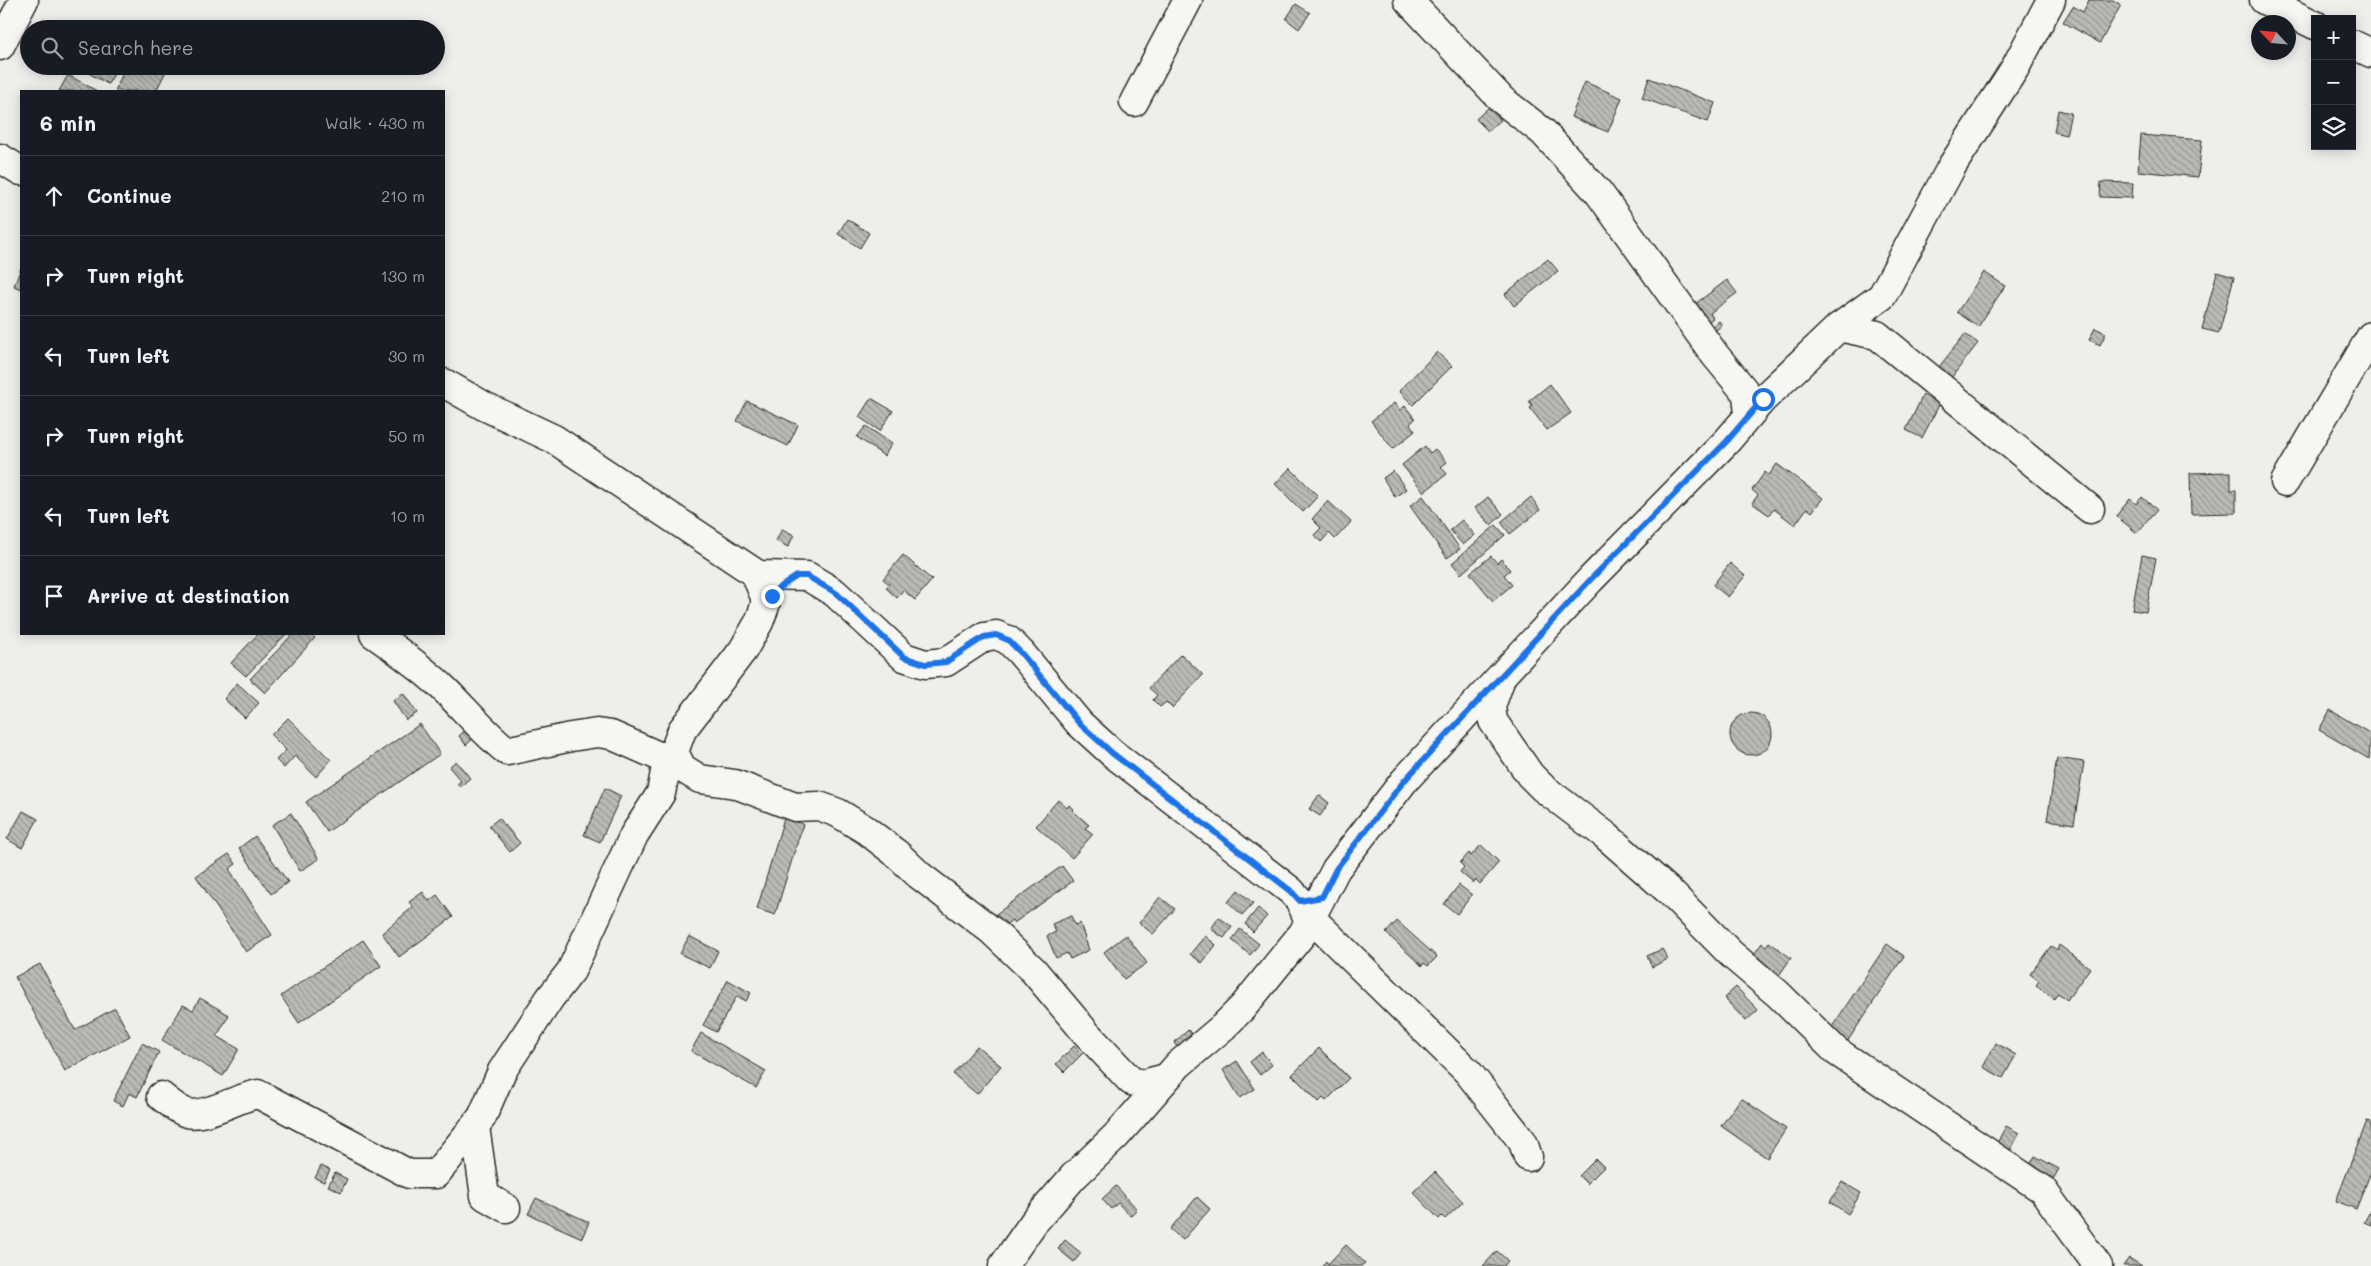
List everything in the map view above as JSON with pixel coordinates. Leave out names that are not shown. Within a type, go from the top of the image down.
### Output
[{"type":"street","points":[[0,46],[24,0]]},
{"type":"street","points":[[1134,102],[1188,0]]},
{"type":"street","points":[[1408,0],[1502,100],[1542,132],[1599,193],[1715,355],[1753,402]]},
{"type":"street","points":[[1877,335],[1882,296],[1952,166],[2016,68],[2051,0]]},
{"type":"street","points":[[2264,0],[2311,23]]},
{"type":"street","points":[[2356,46],[2371,53]]},
{"type":"street","points":[[0,158],[20,170]]},
{"type":"street","points":[[1003,1266],[1034,1222],[1074,1176],[1116,1136],[1178,1064],[1223,1027],[1243,1007],[1303,933],[1310,909],[1336,869],[1404,781],[1591,579],[1727,441],[1753,402],[1839,327],[1882,296]]},
{"type":"street","points":[[1839,327],[1877,335],[2090,509]]},
{"type":"street","points":[[2285,482],[2371,336]]},
{"type":"street","points":[[445,384],[484,406],[554,439],[758,576],[807,576],[836,593],[904,657],[925,664],[946,662],[984,637],[996,635],[1008,640],[1036,670],[1063,706],[1106,747],[1291,891],[1310,909],[1468,1072],[1523,1142],[1528,1157]]},
{"type":"street","points":[[755,573],[765,597],[765,606]]},
{"type":"street","points":[[437,1173],[482,1117],[502,1071],[550,998],[572,971],[634,835],[661,793],[666,767],[673,759],[682,730],[743,650],[759,622],[765,606],[776,590],[797,576]]},
{"type":"street","points":[[375,635],[405,656],[440,686],[493,740],[508,751],[546,741],[597,733],[611,735],[673,759],[700,779],[735,784],[795,807],[819,806],[838,812],[898,854],[919,875],[999,938],[1033,970],[1086,1033],[1132,1081],[1141,1098],[1141,1106]]},
{"type":"street","points":[[1502,675],[1491,706],[1493,721],[1530,775],[1543,788],[1605,836],[1670,892],[1725,948],[1778,994],[1836,1050],[2042,1189],[2098,1266]]},
{"type":"street","points":[[1458,722],[1483,718],[1493,721]]},
{"type":"street","points":[[1132,1081],[1143,1084],[1166,1078]]},
{"type":"street","points":[[161,1096],[176,1108],[188,1113],[200,1113],[258,1094],[409,1174],[425,1175],[437,1173],[458,1178],[495,1202],[475,1126]]},
{"type":"building","points":[[2089,0],[2113,0],[2121,5],[2100,43],[2063,22],[2073,6],[2083,12]]},
{"type":"building","points":[[1296,4],[1310,13],[1299,29],[1286,19]]},
{"type":"building","points":[[68,75],[95,90],[60,90]]},
{"type":"building","points":[[92,75],[113,75],[108,84]]},
{"type":"building","points":[[122,75],[164,75],[156,90],[115,90]]},
{"type":"building","points":[[1649,78],[1715,103],[1708,122],[1642,98]]},
{"type":"building","points":[[1585,82],[1622,98],[1608,132],[1571,117]]},
{"type":"building","points":[[1489,107],[1501,120],[1488,131],[1476,119]]},
{"type":"building","points":[[2058,110],[2071,113],[2066,135],[2054,132]]},
{"type":"building","points":[[2141,135],[2202,140],[2198,177],[2138,171]]},
{"type":"building","points":[[2101,182],[2133,183],[2132,198],[2100,197]]},
{"type":"building","points":[[847,219],[869,233],[860,248],[838,234]]},
{"type":"building","points":[[1548,259],[1558,271],[1514,306],[1505,294]]},
{"type":"building","points":[[20,271],[20,289],[14,286]]},
{"type":"building","points":[[1984,272],[2005,286],[1978,327],[1957,312]]},
{"type":"building","points":[[2217,272],[2234,277],[2219,333],[2202,329]]},
{"type":"building","points":[[1727,280],[1737,293],[1710,313],[1713,318],[1708,322],[1695,304]]},
{"type":"building","points":[[1719,321],[1722,325],[1714,332],[1708,330]]},
{"type":"building","points":[[2095,328],[2106,333],[2100,345],[2089,340]]},
{"type":"building","points":[[1965,334],[1978,343],[1948,382],[1935,372]]},
{"type":"building","points":[[1437,352],[1452,366],[1413,405],[1399,391]]},
{"type":"building","points":[[1550,384],[1571,413],[1547,430],[1530,408],[1533,406],[1529,401]]},
{"type":"building","points":[[1923,395],[1940,403],[1922,438],[1906,430]]},
{"type":"building","points":[[871,398],[893,411],[880,431],[859,417]]},
{"type":"building","points":[[747,401],[798,425],[788,446],[737,421]]},
{"type":"building","points":[[1394,403],[1400,410],[1405,406],[1415,419],[1410,424],[1415,431],[1393,449],[1371,421]]},
{"type":"building","points":[[866,426],[892,444],[884,456],[857,437]]},
{"type":"building","points":[[1425,446],[1430,453],[1435,449],[1447,462],[1441,467],[1447,474],[1424,492],[1402,465]]},
{"type":"building","points":[[1777,464],[1823,498],[1812,512],[1807,508],[1795,525],[1774,509],[1769,515],[1752,503],[1758,495],[1752,490],[1765,472],[1769,475]]},
{"type":"building","points":[[1290,468],[1318,496],[1303,512],[1275,484]]},
{"type":"building","points":[[1393,471],[1406,489],[1395,497],[1383,478]]},
{"type":"building","points":[[2231,472],[2231,490],[2236,490],[2236,513],[2191,514],[2190,473]]},
{"type":"building","points":[[1423,496],[1460,549],[1447,558],[1410,506]]},
{"type":"building","points":[[1488,497],[1503,514],[1491,525],[1475,508]]},
{"type":"building","points":[[1531,497],[1540,510],[1510,534],[1501,522]]},
{"type":"building","points":[[2142,497],[2157,510],[2137,533],[2116,516],[2130,499],[2136,504]]},
{"type":"building","points":[[1328,501],[1351,522],[1335,539],[1329,533],[1321,542],[1314,535],[1321,528],[1312,519]]},
{"type":"building","points":[[1462,520],[1475,535],[1463,545],[1450,530]]},
{"type":"building","points":[[1496,525],[1505,535],[1461,574],[1452,563]]},
{"type":"building","points":[[782,529],[794,535],[788,547],[776,541]]},
{"type":"building","points":[[903,555],[932,580],[915,600],[903,590],[897,598],[886,588],[889,584],[883,579]]},
{"type":"building","points":[[2142,555],[2156,558],[2146,612],[2132,610]]},
{"type":"building","points":[[1491,556],[1497,563],[1501,559],[1510,570],[1504,575],[1512,585],[1493,601],[1470,573]]},
{"type":"building","points":[[1730,563],[1745,576],[1728,597],[1713,585]]},
{"type":"building","points":[[257,635],[285,635],[246,676],[231,663]]},
{"type":"building","points":[[292,635],[311,635],[315,638],[265,693],[250,679]]},
{"type":"building","points":[[1181,654],[1203,675],[1172,708],[1166,702],[1160,707],[1153,700],[1157,695],[1149,688]]},
{"type":"building","points":[[237,683],[259,703],[245,718],[224,699]]},
{"type":"building","points":[[403,693],[417,713],[406,720],[393,701]]},
{"type":"building","points":[[2330,710],[2371,734],[2369,759],[2319,730]]},
{"type":"building","points":[[1755,713],[1763,716],[1769,722],[1772,734],[1769,746],[1763,752],[1747,755],[1739,752],[1733,746],[1730,730],[1733,722],[1739,716]]},
{"type":"building","points":[[288,718],[331,760],[316,777],[295,756],[284,768],[276,760],[286,750],[271,735]]},
{"type":"building","points":[[420,724],[440,754],[327,832],[306,802]]},
{"type":"building","points":[[468,728],[475,737],[466,745],[459,736]]},
{"type":"building","points":[[2057,758],[2084,762],[2074,824],[2047,820]]},
{"type":"building","points":[[456,761],[470,778],[460,787],[457,784],[461,781],[449,767]]},
{"type":"building","points":[[605,788],[621,796],[600,842],[584,835]]},
{"type":"building","points":[[1319,795],[1329,803],[1320,816],[1309,809]]},
{"type":"building","points":[[1058,800],[1067,808],[1069,805],[1074,809],[1072,810],[1089,825],[1085,828],[1093,834],[1072,858],[1036,826]]},
{"type":"building","points":[[23,811],[38,819],[22,848],[7,839]]},
{"type":"building","points":[[291,813],[319,859],[300,871],[272,825]]},
{"type":"building","points":[[499,818],[520,843],[510,852],[489,826]]},
{"type":"building","points":[[784,818],[803,824],[775,915],[757,909]]},
{"type":"building","points":[[255,836],[288,882],[271,894],[239,848]]},
{"type":"building","points":[[1481,845],[1499,862],[1480,884],[1476,880],[1473,883],[1460,872],[1464,867],[1460,863],[1469,853],[1471,856]]},
{"type":"building","points":[[229,854],[236,864],[229,869],[272,935],[246,952],[196,876]]},
{"type":"building","points":[[1062,866],[1073,881],[1014,923],[1012,920],[1004,926],[996,914]]},
{"type":"building","points":[[1459,885],[1472,895],[1457,914],[1444,904]]},
{"type":"building","points":[[1238,890],[1253,903],[1242,915],[1228,902]]},
{"type":"building","points":[[423,892],[429,901],[437,895],[453,917],[399,957],[382,933],[413,907],[409,902]]},
{"type":"building","points":[[1160,897],[1175,909],[1153,934],[1139,923]]},
{"type":"building","points":[[1258,908],[1267,916],[1253,932],[1245,924]]},
{"type":"building","points":[[1071,916],[1075,925],[1080,923],[1089,950],[1070,959],[1067,953],[1056,958],[1047,936],[1056,932],[1052,924]]},
{"type":"building","points":[[1219,917],[1232,927],[1224,938],[1211,929]]},
{"type":"building","points":[[1397,921],[1437,957],[1428,966],[1424,963],[1422,966],[1386,933]]},
{"type":"building","points":[[1240,929],[1259,944],[1250,955],[1232,940]]},
{"type":"building","points":[[1126,935],[1147,963],[1124,979],[1104,952]]},
{"type":"building","points":[[689,936],[718,951],[710,968],[680,954]]},
{"type":"building","points":[[1205,936],[1216,945],[1202,963],[1190,954]]},
{"type":"building","points":[[363,940],[381,966],[299,1023],[281,996]]},
{"type":"building","points":[[1769,942],[1791,958],[1775,981],[1748,963],[1762,943],[1766,946]]},
{"type":"building","points":[[1887,944],[1904,956],[1847,1042],[1830,1030]]},
{"type":"building","points":[[2059,945],[2090,968],[2067,1000],[2058,993],[2054,999],[2036,985],[2039,981],[2030,974],[2051,946],[2057,950]]},
{"type":"building","points":[[1662,949],[1668,959],[1652,967],[1647,956]]},
{"type":"building","points":[[40,964],[75,1030],[115,1008],[130,1036],[65,1071],[15,977]]},
{"type":"building","points":[[728,980],[751,993],[746,1001],[737,996],[716,1032],[703,1025]]},
{"type":"building","points":[[1736,987],[1758,1010],[1746,1021],[1724,998]]},
{"type":"building","points":[[200,998],[229,1015],[217,1036],[239,1049],[223,1076],[162,1040],[183,1005],[193,1010]]},
{"type":"building","points":[[1188,1030],[1195,1038],[1180,1050],[1174,1043]]},
{"type":"building","points":[[701,1033],[766,1071],[756,1088],[691,1051]]},
{"type":"building","points":[[142,1043],[159,1052],[137,1097],[129,1093],[123,1106],[113,1101]]},
{"type":"building","points":[[1996,1043],[2016,1055],[2003,1078],[1983,1067]]},
{"type":"building","points":[[977,1046],[1001,1066],[977,1094],[953,1074]]},
{"type":"building","points":[[1074,1046],[1082,1054],[1064,1072],[1056,1064]]},
{"type":"building","points":[[1319,1048],[1349,1078],[1326,1101],[1323,1098],[1319,1102],[1292,1075]]},
{"type":"building","points":[[1262,1052],[1272,1065],[1260,1075],[1250,1062]]},
{"type":"building","points":[[1237,1061],[1255,1089],[1240,1098],[1223,1070]]},
{"type":"building","points":[[1741,1098],[1786,1129],[1767,1158],[1721,1126]]},
{"type":"building","points":[[2367,1121],[2371,1122],[2371,1172],[2356,1209],[2336,1201]]},
{"type":"building","points":[[2006,1126],[2019,1133],[2009,1153],[1996,1145]]},
{"type":"building","points":[[2035,1156],[2059,1169],[2052,1181],[2028,1168]]},
{"type":"building","points":[[1596,1159],[1604,1167],[1587,1184],[1579,1176]]},
{"type":"building","points":[[321,1166],[330,1170],[324,1182],[315,1178]]},
{"type":"building","points":[[1435,1172],[1463,1202],[1445,1219],[1442,1216],[1439,1219],[1413,1192]]},
{"type":"building","points":[[335,1173],[347,1179],[341,1192],[328,1186]]},
{"type":"building","points":[[1842,1182],[1861,1193],[1848,1214],[1830,1202]]},
{"type":"building","points":[[1116,1186],[1137,1209],[1130,1216],[1118,1203],[1111,1209],[1102,1199]]},
{"type":"building","points":[[1197,1197],[1210,1209],[1183,1240],[1170,1229]]},
{"type":"building","points":[[536,1198],[589,1222],[582,1238],[528,1214]]},
{"type":"building","points":[[2371,1210],[2371,1225],[2364,1222]]},
{"type":"building","points":[[1065,1240],[1081,1253],[1074,1262],[1058,1249]]},
{"type":"building","points":[[1346,1245],[1365,1263],[1361,1266],[1322,1266],[1326,1261],[1328,1264]]},
{"type":"building","points":[[1497,1251],[1508,1261],[1504,1266],[1483,1266]]},
{"type":"building","points":[[2129,1258],[2142,1266],[2123,1266]]},
{"type":"route","points":[[772,596],[782,585],[797,576],[807,576],[836,593],[904,657],[925,664],[946,662],[984,637],[996,635],[1008,640],[1036,670],[1063,706],[1112,753],[1291,891],[1300,901],[1316,899],[1322,897],[1336,869],[1404,781],[1591,579],[1727,441],[1763,399]]}]
